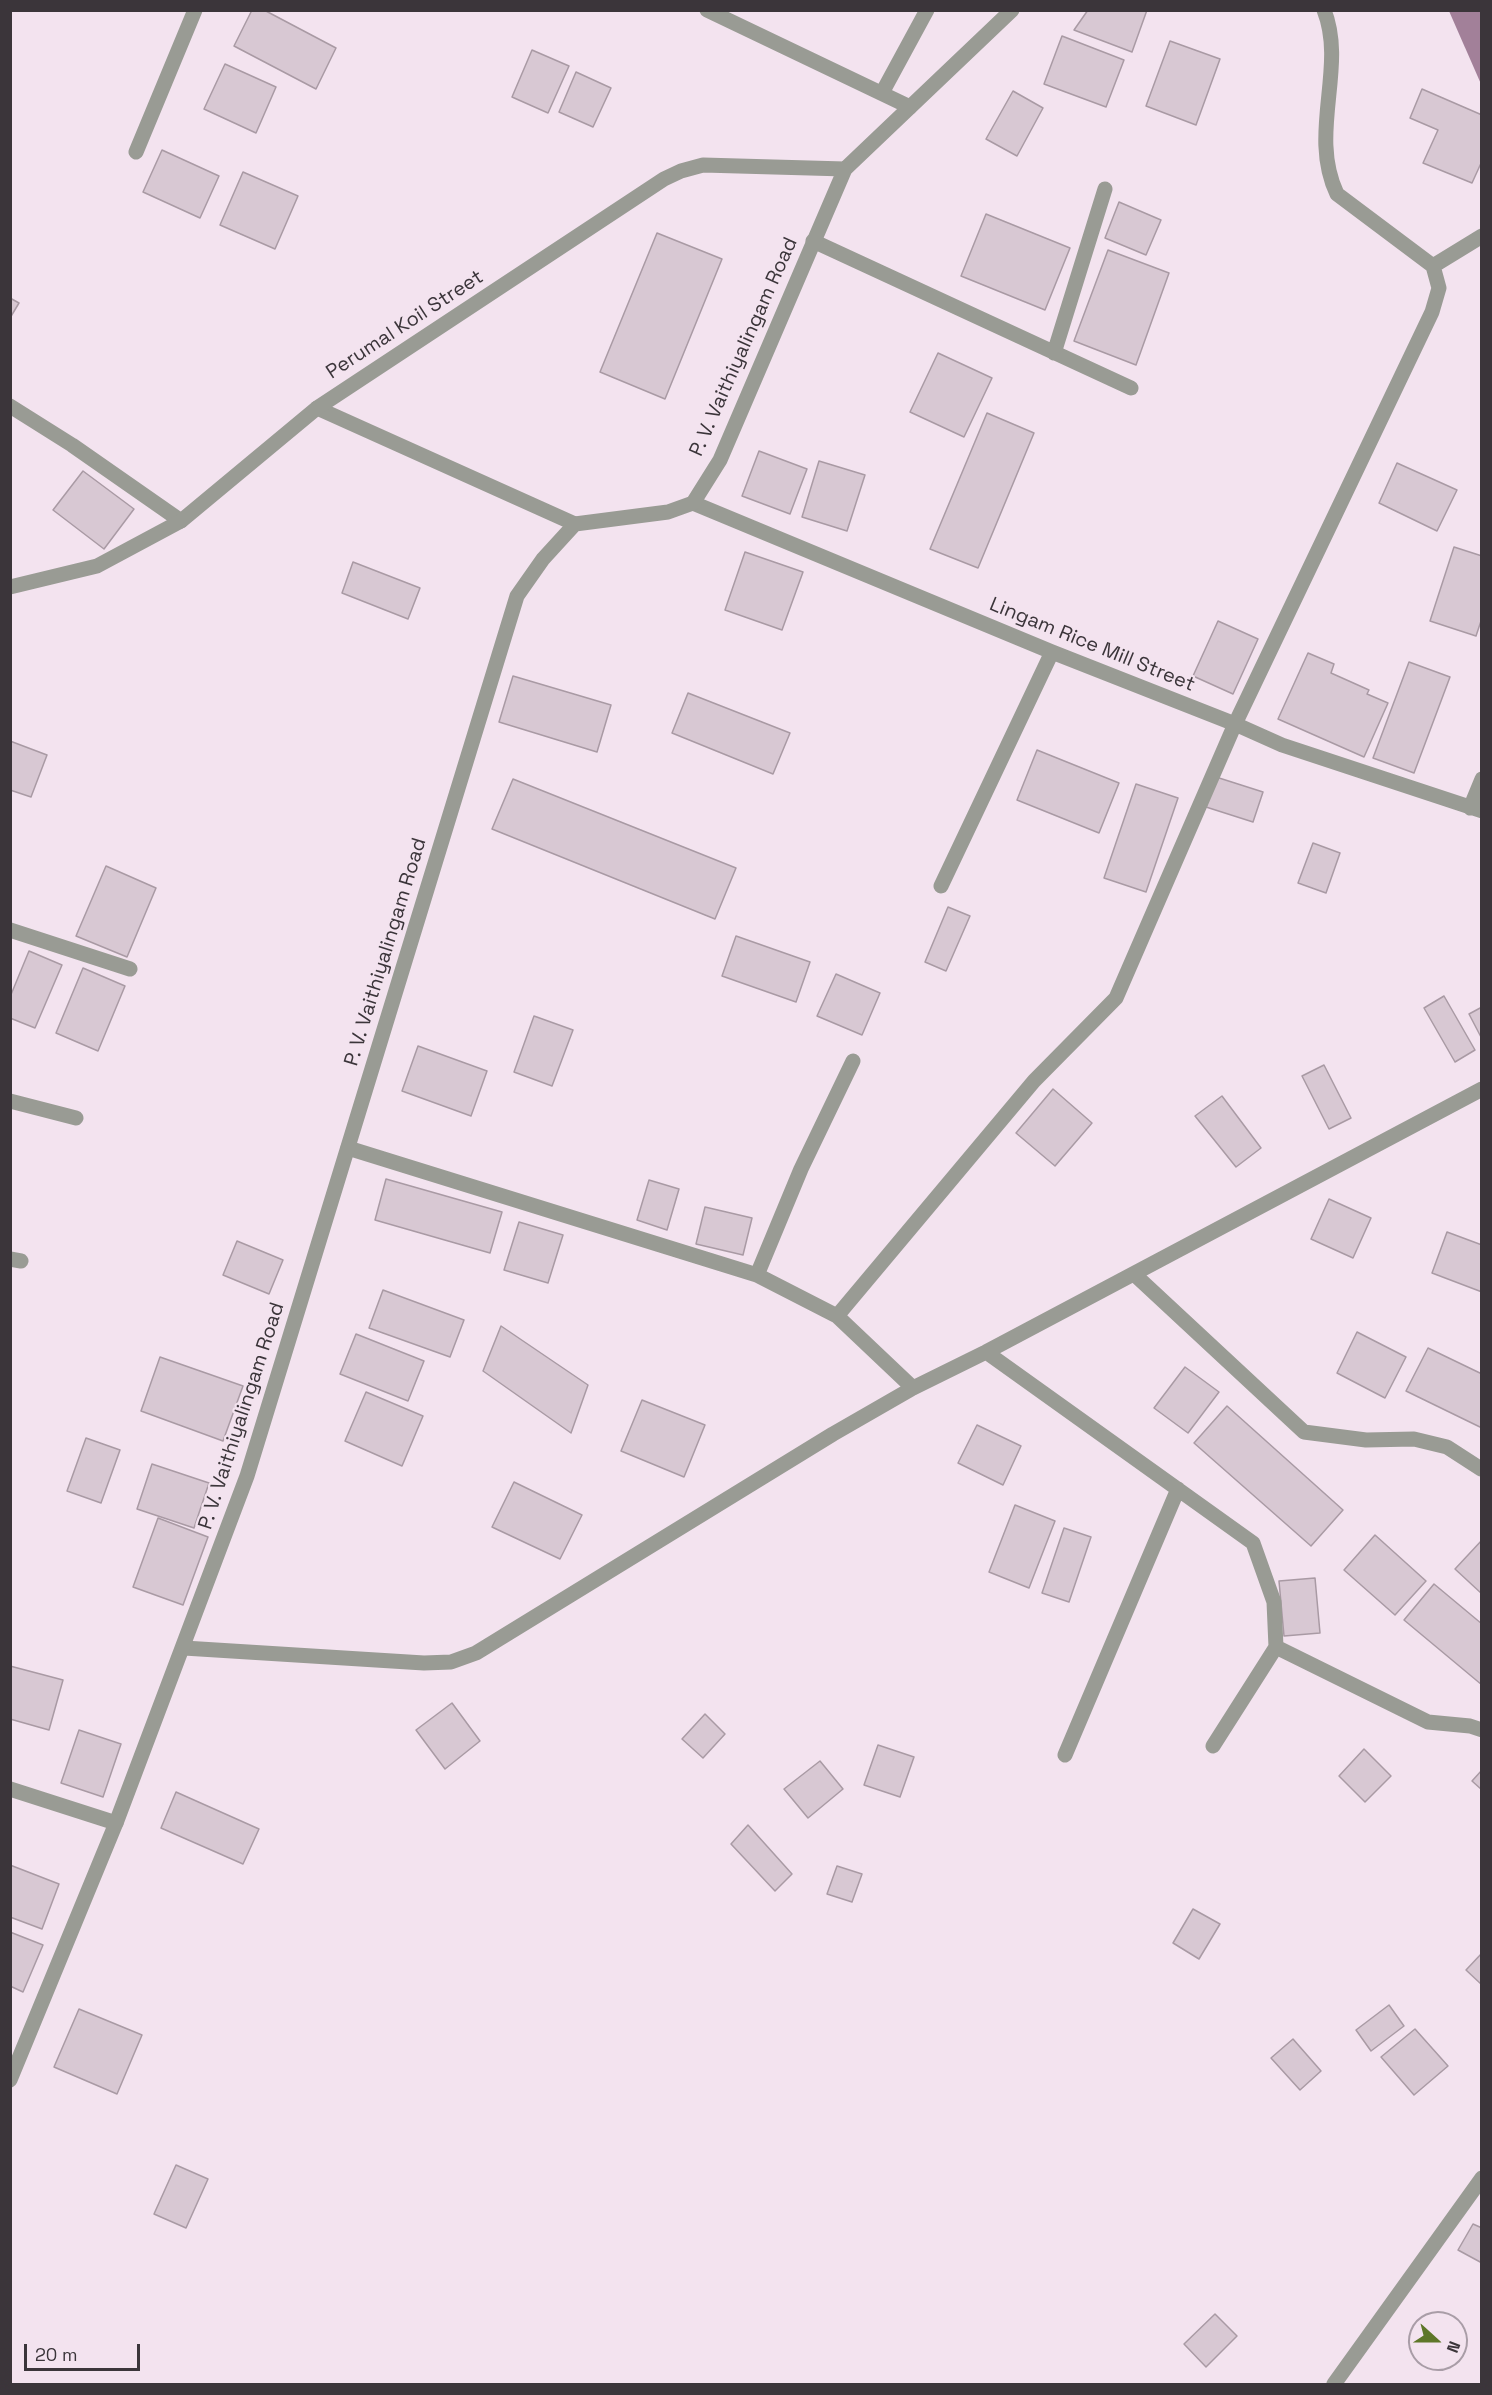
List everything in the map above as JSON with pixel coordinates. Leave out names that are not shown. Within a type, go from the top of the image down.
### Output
[{"type":"street","points":[[136,152],[195,10]]},
{"type":"street","points":[[707,10],[910,107]]},
{"type":"street","points":[[882,93],[927,10]]},
{"type":"street","name":"P. V. Vaithiyalingam Road","points":[[693,503],[720,460],[845,169],[1012,10]]},
{"type":"street","points":[[837,1316],[1034,1081],[1116,998],[1235,724],[1432,312],[1439,288],[1433,267],[1337,195],[1329,178],[1325,133],[1330,25],[1324,10]]},
{"type":"street","name":"Perumal Koil Street","points":[[10,587],[97,566],[181,521],[317,408],[664,179],[703,165],[845,169]]},
{"type":"street","points":[[1054,353],[1106,189]]},
{"type":"street","points":[[1433,267],[1482,236]]},
{"type":"street","points":[[813,242],[1131,388]]},
{"type":"street","points":[[10,406],[72,445],[181,521]]},
{"type":"street","points":[[317,408],[575,524],[668,512],[693,503]]},
{"type":"street","name":"Lingam Rice Mill Street","points":[[693,503],[1052,652],[1235,724],[1282,746],[1476,810]]},
{"type":"street","name":"P. V. Vaithiyalingam Road","points":[[10,2080],[117,1823],[247,1476],[517,596],[543,559],[575,524]]},
{"type":"street","points":[[941,886],[1052,652]]},
{"type":"street","points":[[1476,810],[1482,779]]},
{"type":"street","points":[[10,930],[130,969]]},
{"type":"street","points":[[757,1275],[801,1169],[853,1061]]},
{"type":"street","points":[[184,1648],[412,1663],[451,1662],[476,1653],[823,1440],[913,1388],[986,1352],[1482,1089]]},
{"type":"street","points":[[10,1101],[76,1118]]},
{"type":"street","points":[[348,1148],[757,1275],[837,1316],[913,1388]]},
{"type":"street","points":[[1134,1274],[1304,1432],[1366,1440],[1414,1439],[1447,1447],[1481,1469]]},
{"type":"street","points":[[986,1352],[1253,1543],[1274,1602],[1276,1647],[1213,1746]]},
{"type":"street","points":[[1065,1755],[1178,1489]]},
{"type":"street","points":[[1276,1647],[1428,1722],[1470,1726],[1482,1730]]},
{"type":"street","points":[[10,1789],[117,1823]]},
{"type":"street","points":[[1334,2385],[1482,2178]]},
{"type":"shaded area","points":[[1449,11],[1481,11],[1481,84]]},
{"type":"building","points":[[252,10],[264,10],[336,48],[316,89],[234,46]]},
{"type":"building","points":[[1088,10],[1147,10],[1132,52],[1074,30]]},
{"type":"building","points":[[1062,36],[1124,60],[1106,107],[1044,84]]},
{"type":"building","points":[[1170,41],[1220,59],[1196,125],[1146,106]]},
{"type":"building","points":[[532,50],[569,66],[548,113],[512,97]]},
{"type":"building","points":[[225,64],[276,87],[256,133],[204,109]]},
{"type":"building","points":[[576,72],[611,88],[593,127],[559,112]]},
{"type":"building","points":[[1422,89],[1482,115],[1482,161],[1472,183],[1423,163],[1438,130],[1410,118]]},
{"type":"building","points":[[1013,91],[1043,108],[1017,156],[986,139]]},
{"type":"building","points":[[162,150],[219,176],[200,218],[143,192]]},
{"type":"building","points":[[243,172],[298,196],[275,249],[220,225]]},
{"type":"building","points":[[1119,202],[1161,220],[1146,255],[1105,238]]},
{"type":"building","points":[[986,214],[1070,248],[1045,310],[961,276]]},
{"type":"building","points":[[657,233],[722,259],[665,399],[600,372]]},
{"type":"building","points":[[1108,250],[1169,273],[1136,365],[1074,341]]},
{"type":"building","points":[[10,298],[19,303],[10,318]]},
{"type":"building","points":[[938,353],[992,378],[964,437],[910,412]]},
{"type":"building","points":[[987,413],[1034,433],[978,568],[930,549]]},
{"type":"building","points":[[759,451],[807,469],[790,514],[742,496]]},
{"type":"building","points":[[819,461],[865,475],[847,531],[802,517]]},
{"type":"building","points":[[1397,463],[1457,490],[1437,531],[1379,503]]},
{"type":"building","points":[[83,471],[134,509],[104,549],[53,510]]},
{"type":"building","points":[[1454,547],[1482,556],[1482,618],[1476,636],[1430,621]]},
{"type":"building","points":[[745,552],[803,572],[782,630],[725,610]]},
{"type":"building","points":[[353,562],[420,588],[408,619],[342,593]]},
{"type":"building","points":[[1218,621],[1258,639],[1233,694],[1193,676]]},
{"type":"building","points":[[1308,653],[1334,664],[1331,673],[1369,690],[1367,694],[1388,703],[1364,757],[1278,719]]},
{"type":"building","points":[[1409,662],[1450,677],[1414,773],[1373,758]]},
{"type":"building","points":[[513,676],[611,705],[597,752],[499,722]]},
{"type":"building","points":[[688,693],[790,733],[773,774],[672,733]]},
{"type":"building","points":[[10,741],[47,755],[31,797],[10,790]]},
{"type":"building","points":[[1037,750],[1119,783],[1099,833],[1017,800]]},
{"type":"building","points":[[1216,777],[1263,792],[1253,822],[1206,807]]},
{"type":"building","points":[[513,779],[736,868],[715,919],[492,829]]},
{"type":"building","points":[[1136,784],[1178,798],[1146,892],[1104,878]]},
{"type":"building","points":[[1313,843],[1340,853],[1326,893],[1298,883]]},
{"type":"building","points":[[106,866],[156,888],[127,957],[76,936]]},
{"type":"building","points":[[948,907],[970,916],[946,971],[925,962]]},
{"type":"building","points":[[736,936],[810,962],[796,1002],[722,976]]},
{"type":"building","points":[[29,951],[62,965],[35,1028],[10,1018],[10,997]]},
{"type":"building","points":[[83,968],[125,986],[98,1051],[56,1033]]},
{"type":"building","points":[[836,974],[880,993],[862,1035],[817,1016]]},
{"type":"building","points":[[1444,996],[1475,1050],[1455,1062],[1424,1008]]},
{"type":"building","points":[[1482,1007],[1482,1039],[1469,1014]]},
{"type":"building","points":[[534,1016],[573,1030],[552,1086],[514,1072]]},
{"type":"building","points":[[418,1046],[487,1071],[471,1116],[402,1091]]},
{"type":"building","points":[[1324,1065],[1351,1118],[1329,1129],[1302,1076]]},
{"type":"building","points":[[1053,1089],[1092,1123],[1055,1166],[1016,1133]]},
{"type":"building","points":[[1222,1096],[1261,1148],[1236,1167],[1195,1116]]},
{"type":"building","points":[[386,1179],[502,1212],[490,1253],[375,1220]]},
{"type":"building","points":[[649,1180],[679,1189],[667,1230],[637,1220]]},
{"type":"building","points":[[1329,1199],[1371,1218],[1353,1258],[1311,1239]]},
{"type":"building","points":[[705,1207],[752,1218],[743,1255],[696,1244]]},
{"type":"building","points":[[519,1222],[563,1235],[548,1283],[504,1270]]},
{"type":"building","points":[[1447,1232],[1482,1245],[1482,1292],[1432,1273]]},
{"type":"building","points":[[237,1241],[283,1260],[269,1294],[223,1275]]},
{"type":"building","points":[[383,1290],[464,1320],[450,1357],[369,1328]]},
{"type":"building","points":[[501,1326],[588,1385],[571,1433],[483,1371]]},
{"type":"building","points":[[1357,1332],[1406,1357],[1385,1398],[1337,1373]]},
{"type":"building","points":[[356,1334],[424,1361],[408,1401],[340,1374]]},
{"type":"building","points":[[1428,1348],[1482,1374],[1482,1428],[1406,1391]]},
{"type":"building","points":[[160,1357],[243,1386],[223,1441],[141,1411]]},
{"type":"building","points":[[1185,1367],[1219,1392],[1188,1433],[1154,1408]]},
{"type":"building","points":[[366,1392],[423,1416],[402,1466],[345,1441]]},
{"type":"building","points":[[642,1400],[705,1425],[684,1477],[621,1451]]},
{"type":"building","points":[[1227,1406],[1343,1510],[1311,1546],[1194,1443]]},
{"type":"building","points":[[977,1425],[1021,1446],[1003,1485],[958,1463]]},
{"type":"building","points":[[86,1438],[120,1450],[101,1503],[67,1491]]},
{"type":"building","points":[[152,1464],[209,1483],[194,1528],[137,1509]]},
{"type":"building","points":[[514,1482],[582,1515],[560,1559],[492,1527]]},
{"type":"building","points":[[1015,1505],[1055,1521],[1029,1588],[989,1572]]},
{"type":"building","points":[[158,1518],[208,1537],[183,1605],[133,1587]]},
{"type":"building","points":[[1064,1528],[1091,1537],[1069,1602],[1042,1593]]},
{"type":"building","points":[[1375,1535],[1426,1581],[1395,1615],[1344,1570]]},
{"type":"building","points":[[1482,1540],[1482,1594],[1455,1569]]},
{"type":"building","points":[[1315,1578],[1320,1633],[1284,1636],[1279,1581]]},
{"type":"building","points":[[1434,1584],[1482,1624],[1482,1685],[1404,1620]]},
{"type":"building","points":[[10,1666],[63,1680],[49,1730],[10,1719]]},
{"type":"building","points":[[452,1703],[480,1741],[445,1769],[416,1730]]},
{"type":"building","points":[[705,1714],[725,1734],[703,1758],[682,1739]]},
{"type":"building","points":[[79,1730],[121,1744],[103,1797],[61,1783]]},
{"type":"building","points":[[878,1745],[914,1757],[900,1797],[864,1785]]},
{"type":"building","points":[[1364,1749],[1391,1776],[1365,1802],[1339,1776]]},
{"type":"building","points":[[820,1761],[843,1789],[808,1818],[784,1789]]},
{"type":"building","points":[[1482,1770],[1482,1790],[1472,1781]]},
{"type":"building","points":[[176,1792],[259,1829],[243,1864],[161,1828]]},
{"type":"building","points":[[748,1825],[792,1874],[775,1891],[731,1844]]},
{"type":"building","points":[[10,1865],[59,1884],[42,1929],[10,1917]]},
{"type":"building","points":[[837,1866],[862,1874],[852,1902],[827,1894]]},
{"type":"building","points":[[1193,1909],[1220,1924],[1199,1959],[1173,1943]]},
{"type":"building","points":[[10,1932],[43,1945],[23,1992],[10,1986]]},
{"type":"building","points":[[1482,1953],[1482,1985],[1466,1970]]},
{"type":"building","points":[[1389,2005],[1404,2026],[1371,2051],[1356,2030]]},
{"type":"building","points":[[79,2009],[142,2035],[117,2094],[54,2067]]},
{"type":"building","points":[[1415,2029],[1448,2066],[1414,2095],[1381,2057]]},
{"type":"building","points":[[1293,2039],[1321,2071],[1300,2090],[1271,2058]]},
{"type":"building","points":[[176,2165],[208,2179],[186,2228],[154,2214]]},
{"type":"building","points":[[1473,2224],[1482,2228],[1482,2263],[1458,2250]]},
{"type":"building","points":[[1215,2314],[1237,2336],[1206,2367],[1184,2344]]}]
